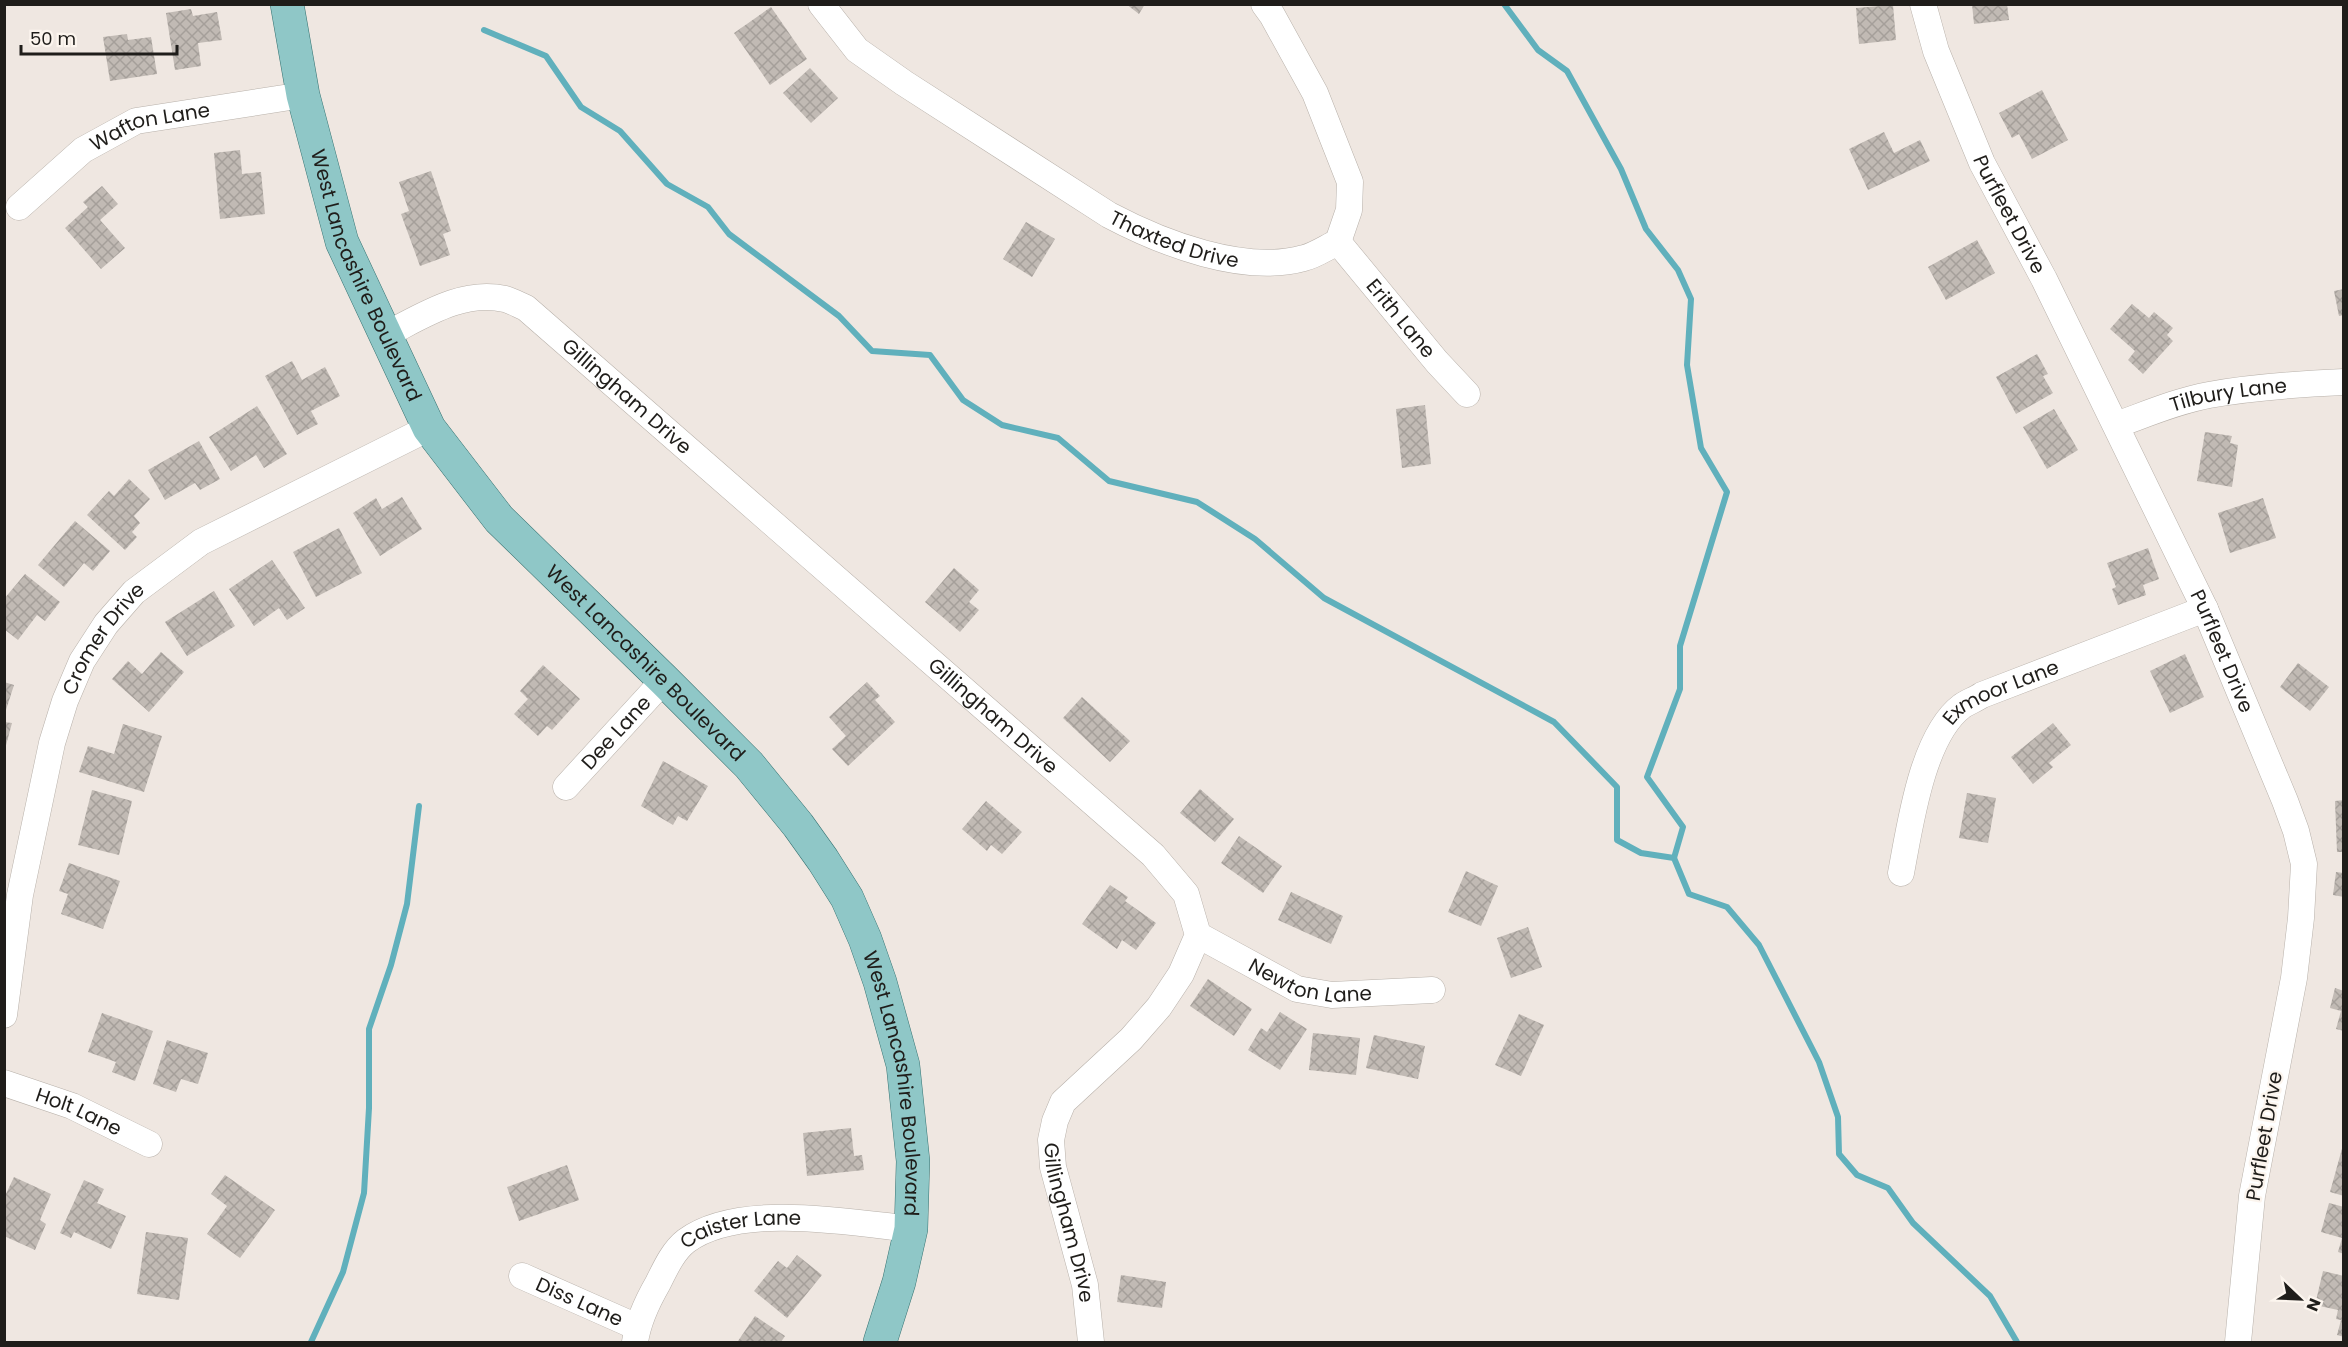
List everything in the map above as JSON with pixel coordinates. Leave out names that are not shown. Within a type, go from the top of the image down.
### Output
[{"type":"main road","name":"West Lancashire Boulevard","points":[[287,4],[303,95],[342,242],[429,428],[499,519],[749,765],[798,825],[847,898],[880,982],[903,1065],[913,1161],[911,1229],[899,1282],[880,1342]]},
{"type":"street","name":"Thaxted Drive","points":[[821,4],[857,50],[904,83],[1109,215],[1145,234],[1184,248],[1229,258],[1278,263],[1306,258],[1338,242]]},
{"type":"street","points":[[1264,4],[1314,93],[1350,182],[1348,210],[1338,242]]},
{"type":"street","name":"Purfleet Drive","points":[[1923,4],[1936,51],[1982,163],[2044,279],[2205,609],[2285,801],[2296,831],[2304,864],[2294,978],[2252,1196],[2238,1342]]},
{"type":"street","name":"Wafton Lane","points":[[20,207],[83,150],[136,121],[303,95]]},
{"type":"street","name":"Erith Lane","points":[[1338,242],[1437,362],[1467,394]]},
{"type":"street","name":"Gillingham Drive","points":[[385,335],[448,304],[476,298],[504,299],[526,308],[1153,855],[1186,894],[1198,935],[1181,974],[1159,1007],[1124,1046],[1063,1102],[1055,1120],[1051,1140],[1053,1167],[1085,1285],[1091,1342]]},
{"type":"street","name":"Tilbury Lane","points":[[2116,425],[2161,408],[2208,395],[2291,384],[2343,381]]},
{"type":"street","name":"Cromer Drive","points":[[4,1015],[20,895],[52,743],[65,701],[82,661],[106,624],[135,592],[201,542],[429,428]]},
{"type":"street","name":"Exmoor Lane","points":[[1901,873],[1918,789],[1926,766],[1939,735],[1961,707],[1982,695],[2205,609]]},
{"type":"street","name":"Dee Lane","points":[[566,787],[664,680]]},
{"type":"street","name":"Newton Lane","points":[[1198,935],[1297,989],[1332,995],[1432,990]]},
{"type":"street","name":"Holt Lane","points":[[4,1083],[72,1106],[149,1144]]},
{"type":"street","name":"Caister Lane","points":[[636,1335],[650,1296],[669,1262],[684,1243],[704,1230],[740,1221],[808,1217],[911,1229]]},
{"type":"street","name":"Diss Lane","points":[[522,1276],[636,1335]]},
{"type":"building","points":[[1126,4],[1145,4],[1139,14]]},
{"type":"building","points":[[1972,4],[2007,4],[2009,20],[1974,24]]},
{"type":"building","points":[[1893,5],[1896,40],[1859,44],[1856,8]]},
{"type":"building","points":[[771,7],[807,59],[770,85],[734,33]]},
{"type":"building","points":[[191,9],[193,16],[217,12],[222,40],[198,43],[201,66],[175,70],[166,13]]},
{"type":"building","points":[[127,34],[128,40],[151,37],[157,74],[110,81],[103,37]]},
{"type":"building","points":[[810,68],[838,98],[811,123],[783,93]]},
{"type":"building","points":[[2042,90],[2068,140],[2032,159],[2019,134],[2012,138],[1999,113]]},
{"type":"building","points":[[1884,132],[1894,153],[1920,140],[1930,161],[1868,190],[1849,149]]},
{"type":"building","points":[[240,150],[242,174],[261,172],[265,214],[220,219],[214,153]]},
{"type":"building","points":[[431,171],[451,231],[443,234],[450,255],[420,266],[401,214],[409,211],[399,182]]},
{"type":"building","points":[[102,186],[118,204],[100,220],[125,248],[101,269],[65,228],[88,207],[83,202]]},
{"type":"building","points":[[1026,222],[1055,239],[1032,277],[1003,259]]},
{"type":"building","points":[[1977,240],[1995,273],[1946,300],[1928,267]]},
{"type":"building","points":[[2344,289],[2344,315],[2339,316],[2334,291]]},
{"type":"building","points":[[2132,304],[2149,318],[2154,312],[2173,328],[2167,335],[2173,341],[2143,374],[2128,360],[2135,351],[2110,329]]},
{"type":"building","points":[[2037,354],[2048,374],[2043,376],[2053,393],[2016,414],[1996,377]]},
{"type":"building","points":[[292,361],[302,380],[325,367],[340,396],[311,411],[318,424],[297,435],[265,376]]},
{"type":"building","points":[[1425,405],[1431,464],[1402,468],[1396,409]]},
{"type":"building","points":[[257,406],[287,454],[264,468],[256,455],[231,471],[209,437]]},
{"type":"building","points":[[2054,409],[2078,450],[2047,469],[2023,427]]},
{"type":"building","points":[[2205,432],[2232,436],[2230,443],[2238,445],[2232,487],[2197,481]]},
{"type":"building","points":[[199,441],[220,479],[200,490],[195,483],[165,500],[148,470]]},
{"type":"building","points":[[129,479],[150,499],[134,516],[140,523],[132,532],[137,537],[125,550],[87,515],[109,491],[114,496]]},
{"type":"building","points":[[402,497],[422,529],[380,556],[353,513],[376,498],[382,509]]},
{"type":"building","points":[[2263,498],[2276,538],[2230,553],[2218,513]]},
{"type":"building","points":[[75,521],[110,551],[93,571],[84,563],[64,587],[38,565]]},
{"type":"building","points":[[339,528],[362,573],[316,597],[293,552]]},
{"type":"building","points":[[2148,548],[2159,579],[2143,585],[2146,595],[2118,605],[2112,589],[2116,587],[2107,563]]},
{"type":"building","points":[[272,560],[305,608],[287,620],[279,608],[254,626],[229,589]]},
{"type":"building","points":[[954,568],[979,590],[969,602],[979,610],[960,632],[925,602]]},
{"type":"building","points":[[25,574],[60,602],[45,621],[37,615],[18,640],[4,629],[4,599]]},
{"type":"building","points":[[214,591],[235,626],[187,656],[165,622]]},
{"type":"building","points":[[161,652],[184,672],[149,712],[112,679],[128,661],[142,674]]},
{"type":"building","points":[[2185,654],[2204,697],[2170,713],[2150,671]]},
{"type":"building","points":[[2298,663],[2329,687],[2310,711],[2280,687]]},
{"type":"building","points":[[543,665],[580,699],[552,730],[547,726],[538,736],[514,714],[528,699],[520,691]]},
{"type":"building","points":[[4,682],[14,685],[6,710],[4,710]]},
{"type":"building","points":[[867,682],[880,696],[875,700],[895,722],[848,766],[832,749],[846,736],[829,717]]},
{"type":"building","points":[[1082,697],[1130,741],[1110,762],[1063,718]]},
{"type":"building","points":[[4,722],[12,723],[5,749],[4,749]]},
{"type":"building","points":[[2053,723],[2071,745],[2049,763],[2053,767],[2033,784],[2011,757]]},
{"type":"building","points":[[123,724],[162,736],[144,792],[79,772],[88,746],[114,754]]},
{"type":"building","points":[[663,761],[708,786],[687,821],[678,816],[673,825],[641,806]]},
{"type":"building","points":[[1200,789],[1234,819],[1215,842],[1180,813]]},
{"type":"building","points":[[92,790],[132,801],[119,855],[78,845]]},
{"type":"building","points":[[1967,793],[1996,798],[1988,843],[1959,838]]},
{"type":"building","points":[[2344,800],[2344,852],[2337,852],[2335,801]]},
{"type":"building","points":[[986,801],[1022,832],[1002,854],[991,845],[987,851],[962,829]]},
{"type":"building","points":[[1239,836],[1282,866],[1263,893],[1221,863]]},
{"type":"building","points":[[69,863],[120,881],[103,929],[61,914],[68,894],[59,891]]},
{"type":"building","points":[[1466,871],[1498,886],[1481,926],[1448,912]]},
{"type":"building","points":[[2336,872],[2344,873],[2344,897],[2333,895]]},
{"type":"building","points":[[1110,885],[1128,897],[1125,901],[1156,923],[1136,950],[1122,940],[1117,949],[1082,924]]},
{"type":"building","points":[[1291,892],[1343,916],[1331,944],[1278,920]]},
{"type":"building","points":[[1528,927],[1542,967],[1511,978],[1497,938]]},
{"type":"building","points":[[1208,979],[1252,1009],[1234,1036],[1190,1006]]},
{"type":"building","points":[[2335,988],[2344,991],[2344,1031],[2336,1029],[2341,1011],[2330,1008]]},
{"type":"building","points":[[1280,1012],[1307,1029],[1280,1070],[1248,1050],[1261,1028],[1267,1032]]},
{"type":"building","points":[[102,1013],[153,1031],[135,1081],[112,1072],[116,1062],[88,1052]]},
{"type":"building","points":[[1519,1014],[1544,1025],[1521,1076],[1495,1065]]},
{"type":"building","points":[[1313,1033],[1360,1038],[1356,1075],[1309,1070]]},
{"type":"building","points":[[1374,1035],[1425,1046],[1418,1079],[1366,1068]]},
{"type":"building","points":[[167,1040],[208,1053],[198,1084],[181,1079],[176,1092],[153,1084]]},
{"type":"building","points":[[851,1128],[854,1156],[862,1155],[864,1170],[807,1176],[803,1133]]},
{"type":"building","points":[[2344,1145],[2344,1196],[2330,1192]]},
{"type":"building","points":[[567,1165],[579,1200],[519,1221],[507,1187]]},
{"type":"building","points":[[225,1175],[275,1210],[240,1258],[207,1234],[227,1206],[211,1194]]},
{"type":"building","points":[[14,1177],[51,1194],[40,1220],[46,1224],[35,1250],[4,1236],[4,1198]]},
{"type":"building","points":[[84,1180],[104,1189],[97,1203],[126,1216],[111,1249],[74,1232],[71,1238],[60,1233]]},
{"type":"building","points":[[2329,1203],[2344,1207],[2344,1254],[2338,1252],[2342,1238],[2321,1232]]},
{"type":"building","points":[[146,1232],[188,1238],[179,1300],[137,1294]]},
{"type":"building","points":[[797,1255],[822,1275],[787,1318],[754,1291],[778,1261],[787,1268]]},
{"type":"building","points":[[2323,1271],[2344,1276],[2344,1337],[2337,1335],[2341,1320],[2336,1319],[2338,1310],[2315,1305]]},
{"type":"building","points":[[1121,1275],[1166,1282],[1162,1308],[1117,1302]]},
{"type":"building","points":[[755,1316],[785,1336],[781,1342],[738,1341]]},
{"type":"waterway","points":[[1504,4],[1538,50],[1567,71],[1621,169],[1646,229],[1678,270],[1691,299],[1687,365],[1701,448],[1727,492],[1680,646],[1680,689],[1647,777],[1683,827],[1674,858]]},
{"type":"waterway","points":[[484,30],[546,56],[581,107],[620,131],[667,184],[708,207],[729,234],[839,316],[872,351],[930,355],[963,400],[1002,425],[1058,438],[1109,481],[1197,502],[1255,539],[1324,598],[1554,722],[1617,787],[1617,840],[1641,853],[1674,858],[1689,894],[1727,907],[1759,945],[1819,1062],[1838,1117],[1839,1154],[1857,1175],[1888,1188],[1913,1223],[1990,1296],[2017,1342]]},
{"type":"waterway","points":[[311,1342],[343,1272],[364,1193],[369,1108],[369,1029],[391,965],[407,904],[419,806]]}]
